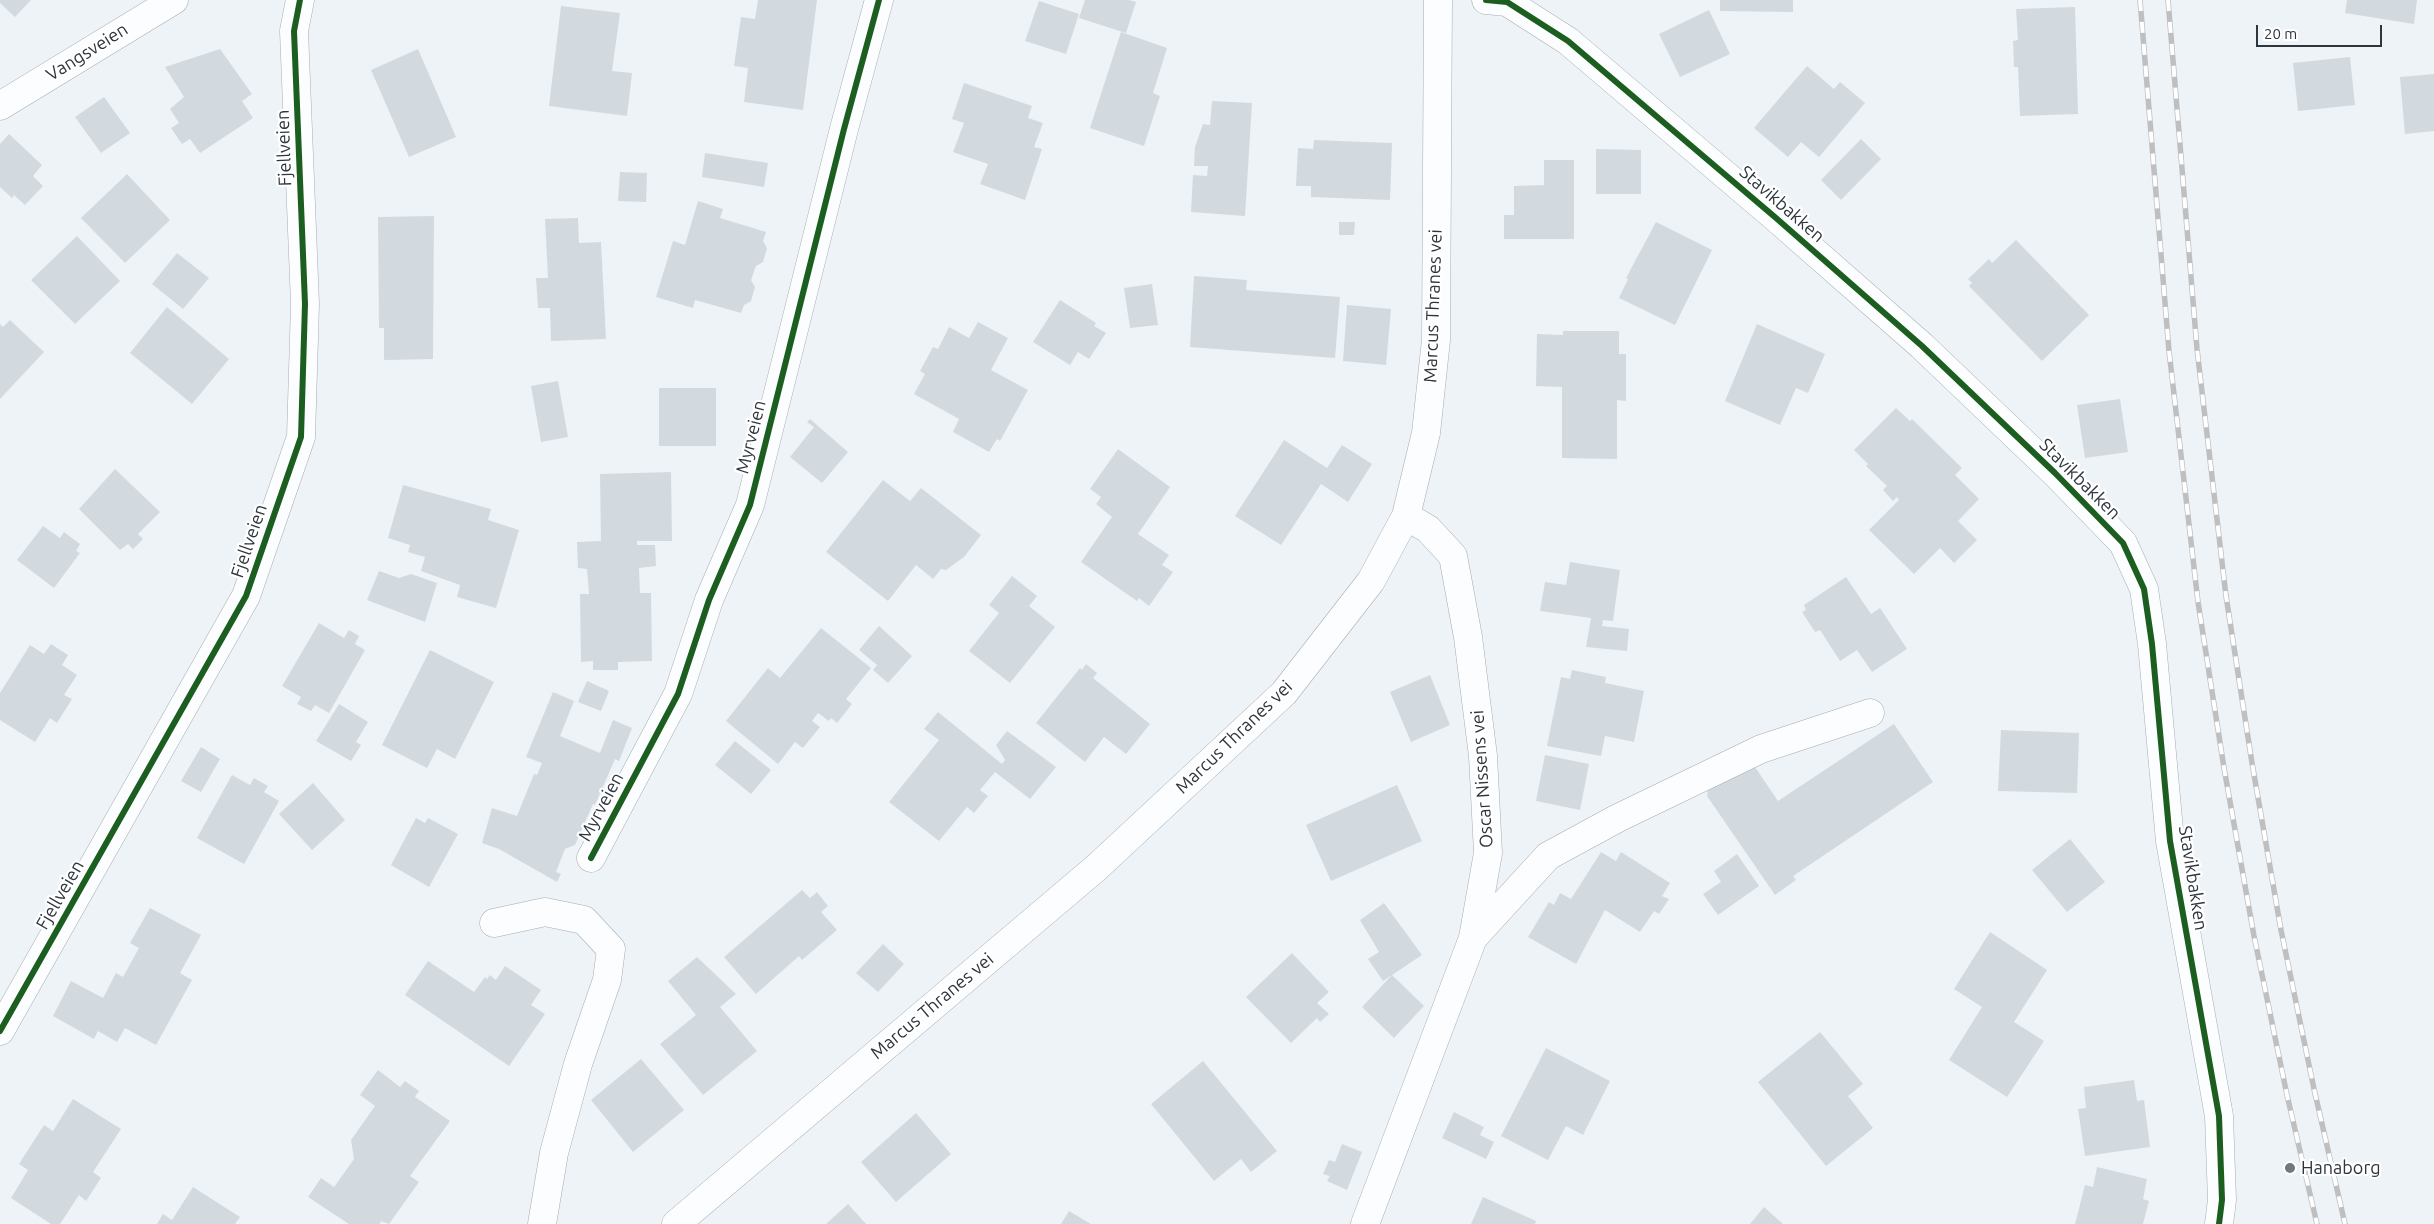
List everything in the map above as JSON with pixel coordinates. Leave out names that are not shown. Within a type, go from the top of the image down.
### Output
[{"type":"street","name":"Vangsveien","points":[[0,106],[174,0]]},
{"type":"street","name":"Fjellveien","points":[[0,1031],[246,596],[301,437],[305,304],[294,31],[300,0]]},
{"type":"street","name":"Myrveien","points":[[591,858],[678,694],[709,600],[750,505],[841,139],[879,0]]},
{"type":"street","name":"Marcus Thranes vei","points":[[676,1224],[1096,868],[1284,694],[1371,581],[1406,516],[1426,433],[1436,340],[1438,0]]},
{"type":"street","name":"Stavikbakken","points":[[1486,0],[1507,2],[1568,41],[1776,218],[1922,346],[2055,473],[2123,543],[2144,589],[2152,644],[2170,841],[2219,1116],[2222,1200],[2219,1224]]},
{"type":"street","name":"Oscar Nissens vei","points":[[1364,1224],[1473,938],[1488,853],[1484,756],[1468,637],[1453,556],[1428,529],[1406,516]]},
{"type":"street","points":[[1473,938],[1548,856],[1618,818],[1762,749],[1870,712]]},
{"type":"street","points":[[494,923],[545,912],[584,920],[611,949],[607,980],[578,1064],[554,1153],[542,1224]]},
{"type":"building","points":[[0,0],[31,0],[15,17],[0,3]]},
{"type":"building","points":[[758,0],[817,0],[803,110],[744,102],[748,68],[734,66],[741,17],[755,19]]},
{"type":"building","points":[[1085,0],[1129,0],[1136,2],[1126,33],[1079,18]]},
{"type":"building","points":[[1720,0],[1793,0],[1793,12],[1720,11]]},
{"type":"building","points":[[2347,0],[2417,0],[2414,24],[2345,13]]},
{"type":"building","points":[[1039,1],[1079,14],[1066,54],[1025,41]]},
{"type":"building","points":[[561,6],[620,13],[612,71],[632,73],[627,116],[549,106]]},
{"type":"building","points":[[2075,7],[2078,114],[2020,116],[2018,67],[2014,67],[2013,41],[2018,40],[2016,9]]},
{"type":"building","points":[[1709,10],[1730,54],[1680,77],[1659,34]]},
{"type":"building","points":[[1121,32],[1167,48],[1153,93],[1160,96],[1144,146],[1090,128]]},
{"type":"building","points":[[220,49],[252,94],[242,101],[253,118],[200,153],[190,139],[182,144],[171,128],[179,123],[170,109],[184,97],[165,67]]},
{"type":"building","points":[[418,49],[456,137],[409,157],[371,70]]},
{"type":"building","points":[[2350,57],[2355,105],[2298,111],[2293,63]]},
{"type":"building","points":[[1807,66],[1834,89],[1840,82],[1865,103],[1819,157],[1801,142],[1788,157],[1754,128]]},
{"type":"building","points":[[2434,74],[2434,131],[2405,134],[2400,77]]},
{"type":"building","points":[[964,83],[1032,106],[1028,118],[1043,123],[1034,147],[1042,149],[1025,200],[980,184],[988,164],[953,152],[964,123],[952,119]]},
{"type":"building","points":[[104,97],[130,133],[101,153],[75,117]]},
{"type":"building","points":[[1212,101],[1252,103],[1245,216],[1191,212],[1193,175],[1207,176],[1208,166],[1194,166],[1195,147],[1203,124],[1210,125]]},
{"type":"building","points":[[9,134],[42,165],[33,176],[43,186],[25,205],[14,195],[12,198],[0,187],[0,144]]},
{"type":"building","points":[[1861,139],[1881,159],[1841,200],[1821,180]]},
{"type":"building","points":[[1314,140],[1392,143],[1390,200],[1311,197],[1311,186],[1296,186],[1298,148],[1313,149]]},
{"type":"building","points":[[1596,149],[1641,150],[1641,194],[1596,194]]},
{"type":"building","points":[[705,153],[768,163],[764,187],[702,177]]},
{"type":"building","points":[[1544,160],[1574,160],[1574,239],[1504,239],[1504,215],[1514,215],[1514,186],[1544,185]]},
{"type":"building","points":[[620,172],[647,173],[646,202],[618,201]]},
{"type":"building","points":[[127,174],[170,220],[125,263],[81,218]]},
{"type":"building","points":[[698,201],[723,209],[720,218],[766,232],[763,241],[767,248],[763,262],[756,266],[751,280],[755,287],[751,301],[744,305],[741,313],[695,300],[693,308],[656,297],[673,241],[685,245]]},
{"type":"building","points":[[434,216],[433,359],[384,360],[384,328],[379,328],[378,217]]},
{"type":"building","points":[[578,218],[579,243],[601,242],[606,339],[551,341],[550,308],[538,308],[536,278],[548,278],[545,219]]},
{"type":"building","points":[[1339,222],[1355,222],[1354,235],[1339,235]]},
{"type":"building","points":[[1656,222],[1712,250],[1675,325],[1619,298],[1628,279],[1626,278]]},
{"type":"building","points":[[77,236],[120,281],[75,324],[31,280]]},
{"type":"building","points":[[2016,240],[2089,315],[2042,361],[1969,286],[1972,283],[1968,279],[1989,259],[1992,263]]},
{"type":"building","points":[[177,253],[209,278],[183,309],[152,284]]},
{"type":"building","points":[[1194,276],[1247,280],[1246,290],[1340,297],[1335,358],[1190,347]]},
{"type":"building","points":[[1152,284],[1158,325],[1130,328],[1124,288]]},
{"type":"building","points":[[1060,300],[1096,323],[1094,326],[1106,333],[1089,359],[1078,352],[1070,365],[1033,342]]},
{"type":"building","points":[[1347,305],[1391,309],[1386,365],[1343,361]]},
{"type":"building","points":[[167,307],[229,359],[192,404],[130,353]]},
{"type":"building","points":[[10,320],[44,352],[0,399],[0,324],[3,327]]},
{"type":"building","points":[[978,322],[1008,338],[991,370],[1028,390],[1000,441],[997,439],[989,452],[953,432],[959,419],[914,394],[925,374],[920,371],[933,347],[938,349],[949,327],[969,338]]},
{"type":"building","points":[[1757,324],[1825,354],[1808,393],[1796,388],[1780,425],[1725,401]]},
{"type":"building","points":[[1563,331],[1619,331],[1619,354],[1626,354],[1626,401],[1617,400],[1617,459],[1562,458],[1562,387],[1536,386],[1537,334],[1563,335]]},
{"type":"building","points":[[558,381],[568,437],[541,442],[531,386]]},
{"type":"building","points":[[659,388],[716,388],[716,446],[659,446]]},
{"type":"building","points":[[2120,399],[2128,452],[2085,458],[2077,405]]},
{"type":"building","points":[[1896,408],[1910,421],[1912,419],[1962,468],[1955,475],[1979,499],[1958,521],[1977,540],[1954,563],[1940,548],[1914,574],[1869,530],[1899,500],[1897,497],[1893,501],[1883,490],[1887,486],[1866,466],[1868,464],[1854,450]]},
{"type":"building","points":[[810,419],[848,452],[822,483],[790,457],[814,427],[807,422]]},
{"type":"building","points":[[1284,440],[1327,468],[1342,445],[1372,464],[1348,502],[1321,484],[1281,545],[1235,516]]},
{"type":"building","points":[[1118,449],[1170,487],[1138,534],[1169,555],[1162,565],[1173,572],[1149,606],[1139,598],[1137,601],[1081,562],[1112,517],[1096,504],[1101,497],[1090,489]]},
{"type":"building","points":[[115,469],[160,512],[138,534],[143,539],[133,549],[128,544],[120,550],[79,509]]},
{"type":"building","points":[[671,472],[672,541],[637,541],[637,545],[655,545],[656,566],[639,568],[640,593],[651,593],[652,661],[618,662],[618,670],[593,670],[593,661],[581,662],[580,594],[589,594],[587,569],[578,568],[577,542],[601,541],[600,474]]},
{"type":"building","points":[[883,480],[910,501],[921,488],[981,535],[964,557],[946,570],[941,569],[933,579],[916,565],[888,601],[826,552]]},
{"type":"building","points":[[403,485],[491,509],[488,520],[519,530],[496,608],[457,597],[460,585],[421,571],[425,557],[408,552],[410,545],[388,538]]},
{"type":"building","points":[[43,526],[60,538],[64,532],[80,544],[76,551],[80,553],[54,588],[17,560]]},
{"type":"building","points":[[1570,562],[1620,570],[1613,621],[1603,620],[1602,626],[1629,629],[1627,651],[1586,647],[1591,618],[1540,611],[1545,582],[1566,585]]},
{"type":"building","points":[[379,571],[399,578],[411,574],[437,583],[425,622],[367,600]]},
{"type":"building","points":[[1012,576],[1037,596],[1029,606],[1055,627],[1010,683],[969,651],[999,613],[989,605]]},
{"type":"building","points":[[1846,577],[1871,614],[1880,608],[1907,649],[1872,672],[1857,650],[1840,661],[1820,630],[1815,632],[1802,612],[1806,610],[1804,605]]},
{"type":"building","points":[[319,623],[344,638],[349,630],[359,636],[355,644],[365,650],[329,713],[315,705],[311,711],[297,704],[301,697],[282,686]]},
{"type":"building","points":[[879,626],[912,656],[888,683],[873,670],[877,665],[859,650]]},
{"type":"building","points":[[821,628],[871,668],[846,699],[852,704],[837,723],[831,718],[829,721],[818,713],[812,721],[820,727],[803,748],[795,742],[778,764],[726,721],[768,668],[780,678]]},
{"type":"building","points":[[51,644],[68,655],[62,665],[77,675],[64,695],[72,699],[57,723],[50,718],[35,742],[0,720],[0,693],[30,645],[44,654]]},
{"type":"building","points":[[430,650],[494,682],[455,759],[437,749],[427,768],[382,745]]},
{"type":"building","points":[[1086,664],[1097,673],[1093,678],[1150,724],[1126,754],[1104,737],[1085,762],[1036,723],[1080,668],[1082,670]]},
{"type":"building","points":[[1572,670],[1606,677],[1605,683],[1644,691],[1634,742],[1605,736],[1601,756],[1547,746],[1561,677],[1570,679]]},
{"type":"building","points":[[1430,675],[1450,725],[1411,742],[1390,692]]},
{"type":"building","points":[[587,681],[609,691],[601,711],[578,702]]},
{"type":"building","points":[[553,692],[574,701],[560,736],[600,753],[613,720],[632,728],[619,761],[615,759],[575,845],[565,849],[556,872],[561,874],[557,882],[499,849],[482,843],[492,808],[517,816],[534,774],[537,775],[542,763],[526,757]]},
{"type":"building","points":[[339,704],[368,722],[356,742],[361,745],[351,761],[316,741]]},
{"type":"building","points":[[938,712],[1002,764],[1005,760],[996,745],[1007,731],[1056,767],[1030,799],[995,772],[980,790],[988,796],[974,813],[967,807],[939,841],[889,802],[939,740],[924,729]]},
{"type":"building","points":[[1894,724],[1933,782],[1793,876],[1796,880],[1775,895],[1707,796],[1708,790],[1755,767],[1778,801]]},
{"type":"building","points":[[2001,730],[2079,733],[2077,793],[1998,791]]},
{"type":"building","points":[[735,741],[771,770],[751,794],[715,765]]},
{"type":"building","points":[[201,747],[220,759],[201,792],[181,781]]},
{"type":"building","points":[[1545,755],[1589,764],[1580,810],[1536,801]]},
{"type":"building","points":[[232,775],[250,785],[254,778],[268,786],[264,792],[279,801],[244,864],[197,838]]},
{"type":"building","points":[[313,783],[345,820],[312,850],[279,814]]},
{"type":"building","points":[[1397,785],[1422,841],[1331,881],[1306,825]]},
{"type":"building","points":[[416,818],[425,823],[428,818],[458,834],[429,887],[391,865]]},
{"type":"building","points":[[2070,839],[2105,882],[2067,912],[2032,870]]},
{"type":"building","points":[[1601,852],[1616,861],[1621,852],[1670,883],[1662,896],[1669,899],[1659,914],[1654,911],[1640,932],[1605,910],[1576,964],[1528,937],[1549,902],[1554,905],[1560,893],[1571,899]]},
{"type":"building","points":[[1737,854],[1759,886],[1718,915],[1703,894],[1721,882],[1714,871]]},
{"type":"building","points":[[802,890],[810,898],[817,892],[828,906],[821,912],[837,930],[802,960],[799,956],[756,994],[724,957]]},
{"type":"building","points":[[1384,903],[1422,955],[1383,981],[1368,959],[1379,952],[1360,920]]},
{"type":"building","points":[[150,908],[201,935],[180,973],[192,980],[156,1045],[125,1028],[117,1042],[98,1031],[94,1039],[53,1016],[71,981],[103,998],[116,973],[123,977],[139,948],[130,943]]},
{"type":"building","points":[[1990,932],[2047,970],[2014,1022],[2044,1041],[2007,1097],[1949,1060],[1982,1007],[1954,989]]},
{"type":"building","points":[[883,944],[904,964],[878,992],[856,973]]},
{"type":"building","points":[[1292,953],[1329,992],[1317,1003],[1329,1014],[1320,1022],[1317,1018],[1291,1043],[1246,997]]},
{"type":"building","points":[[697,957],[736,994],[720,1007],[757,1051],[703,1095],[660,1044],[696,1015],[668,981]]},
{"type":"building","points":[[428,961],[474,992],[485,977],[487,979],[490,975],[496,980],[505,966],[541,990],[531,1005],[545,1014],[509,1066],[405,995]]},
{"type":"building","points":[[1392,975],[1424,1006],[1394,1038],[1362,1007]]},
{"type":"building","points":[[1820,1032],[1863,1084],[1848,1096],[1873,1128],[1826,1166],[1758,1082]]},
{"type":"building","points":[[1546,1048],[1610,1081],[1583,1135],[1566,1126],[1548,1160],[1501,1136]]},
{"type":"building","points":[[641,1059],[684,1110],[633,1152],[591,1100]]},
{"type":"building","points":[[1203,1061],[1277,1151],[1251,1172],[1241,1159],[1214,1181],[1151,1104]]},
{"type":"building","points":[[378,1070],[400,1087],[405,1081],[419,1091],[415,1097],[450,1121],[410,1176],[419,1182],[389,1224],[381,1221],[380,1224],[349,1224],[308,1197],[321,1178],[334,1187],[354,1159],[351,1140],[375,1106],[360,1095]]},
{"type":"building","points":[[2134,1080],[2137,1101],[2144,1100],[2150,1147],[2085,1156],[2078,1109],[2086,1108],[2084,1087]]},
{"type":"building","points":[[73,1099],[121,1129],[93,1172],[101,1178],[86,1201],[79,1195],[60,1224],[51,1224],[11,1198],[28,1170],[19,1164],[44,1125],[53,1131]]},
{"type":"building","points":[[1454,1112],[1484,1127],[1480,1135],[1494,1142],[1486,1159],[1442,1138]]},
{"type":"building","points":[[916,1113],[951,1154],[896,1202],[861,1162]]},
{"type":"building","points":[[1342,1144],[1362,1152],[1347,1190],[1327,1181],[1330,1176],[1323,1174],[1329,1160],[1335,1162]]},
{"type":"building","points":[[2097,1167],[2147,1179],[2143,1199],[2149,1201],[2143,1224],[2075,1224],[2085,1185],[2093,1187]]},
{"type":"building","points":[[193,1187],[240,1217],[235,1224],[157,1224],[163,1214],[172,1220]]},
{"type":"building","points":[[1483,1197],[1536,1221],[1535,1224],[1471,1224]]},
{"type":"building","points":[[848,1204],[866,1224],[826,1224]]},
{"type":"building","points":[[1764,1207],[1783,1224],[1750,1224]]},
{"type":"building","points":[[1069,1211],[1091,1224],[1061,1224]]},
{"type":"railway","points":[[2140,0],[2169,351],[2198,602],[2224,768],[2254,936],[2287,1095],[2317,1224]]},
{"type":"railway","points":[[2168,0],[2197,349],[2226,596],[2281,930],[2314,1089],[2345,1224]]},
{"type":"cycle path","points":[[0,1031],[246,596],[301,437],[305,304],[294,31],[300,0]]},
{"type":"cycle path","points":[[591,858],[678,694],[709,600],[750,505],[844,129],[879,0]]},
{"type":"cycle path","points":[[1486,0],[1507,2],[1568,41],[1776,218],[1922,346],[2055,473],[2123,543],[2144,589],[2152,644],[2170,841],[2219,1116],[2222,1200],[2219,1224]]},
{"type":"place","name":"Hanaborg","points":[[2290,1168]]}]
